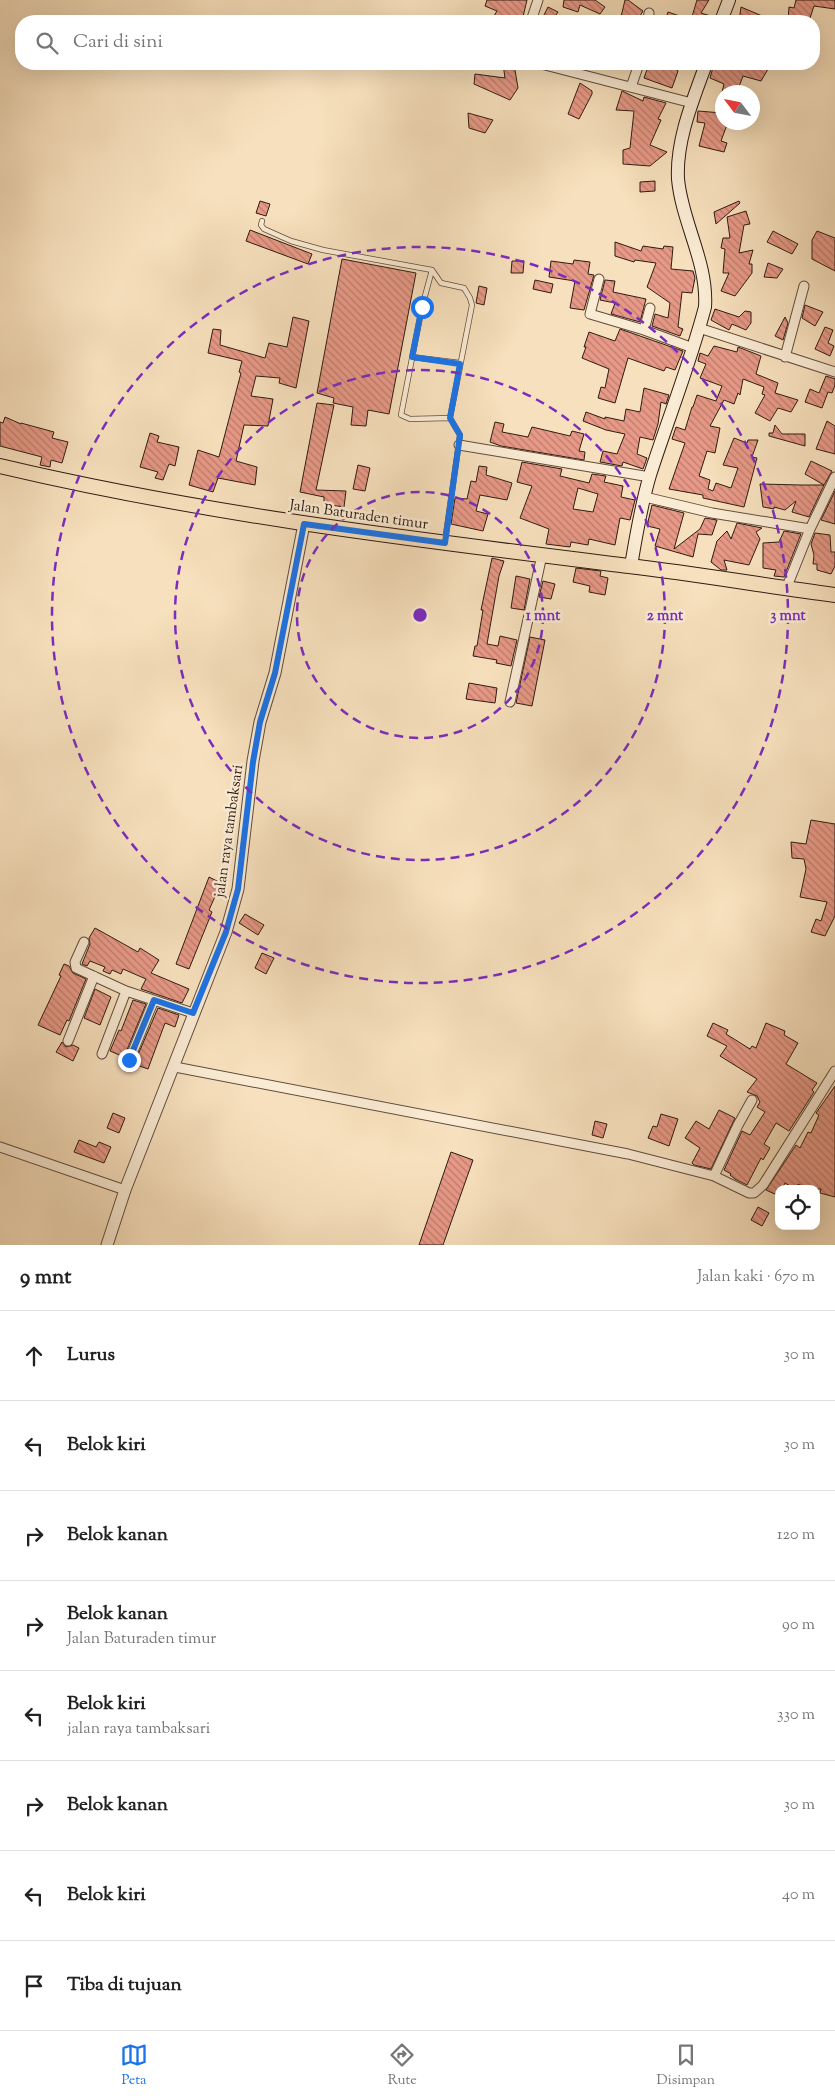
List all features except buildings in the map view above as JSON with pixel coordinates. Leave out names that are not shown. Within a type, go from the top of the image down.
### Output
[{"type":"main road","points":[[723,15],[729,0]]},
{"type":"main road","points":[[631,566],[650,476],[700,328],[705,307],[704,274],[678,180],[678,158],[692,103],[704,70]]},
{"type":"main road","name":"Jalan Baturaden timur","points":[[0,466],[164,500],[304,524],[631,566],[835,595]]},
{"type":"street","points":[[533,15],[538,0]]},
{"type":"street","points":[[564,70],[692,103]]},
{"type":"street","points":[[631,87],[637,70]]},
{"type":"street","points":[[599,279],[590,314],[644,330],[693,348]]},
{"type":"street","points":[[785,357],[804,286]]},
{"type":"street","points":[[644,330],[650,308]]},
{"type":"street","points":[[700,328],[835,372]]},
{"type":"street","points":[[459,445],[650,476]]},
{"type":"street","points":[[786,589],[810,529],[835,477]]},
{"type":"street","points":[[645,497],[712,513],[810,529]]},
{"type":"street","name":"jalan raya tambaksari","points":[[107,1245],[125,1190],[226,932],[238,889],[254,754],[260,722],[275,673],[304,524]]},
{"type":"street","points":[[510,702],[542,555]]},
{"type":"street","points":[[84,942],[74,965],[76,968],[126,990],[193,1013]]},
{"type":"street","points":[[68,1041],[94,976]]},
{"type":"street","points":[[102,1054],[126,990]]},
{"type":"street","points":[[129,1060],[154,1000]]},
{"type":"street","points":[[174,1067],[610,1150],[714,1176],[749,1193],[759,1190],[835,1071]]},
{"type":"street","points":[[714,1176],[752,1100]]},
{"type":"street","points":[[0,1146],[125,1190]]},
{"type":"lane","points":[[262,221],[261,226],[264,229],[311,247],[432,270],[441,283],[464,288],[470,298],[472,305],[450,418],[460,435],[445,543]]},
{"type":"lane","points":[[432,270],[401,415],[410,420],[450,418]]},
{"type":"lane","points":[[412,357],[460,364]]},
{"type":"route","points":[[129,1060],[154,1000],[193,1013],[226,932],[238,889],[253,762],[260,722],[275,673],[304,524],[445,543],[460,435],[450,418],[460,364],[412,357],[422,307]]}]
